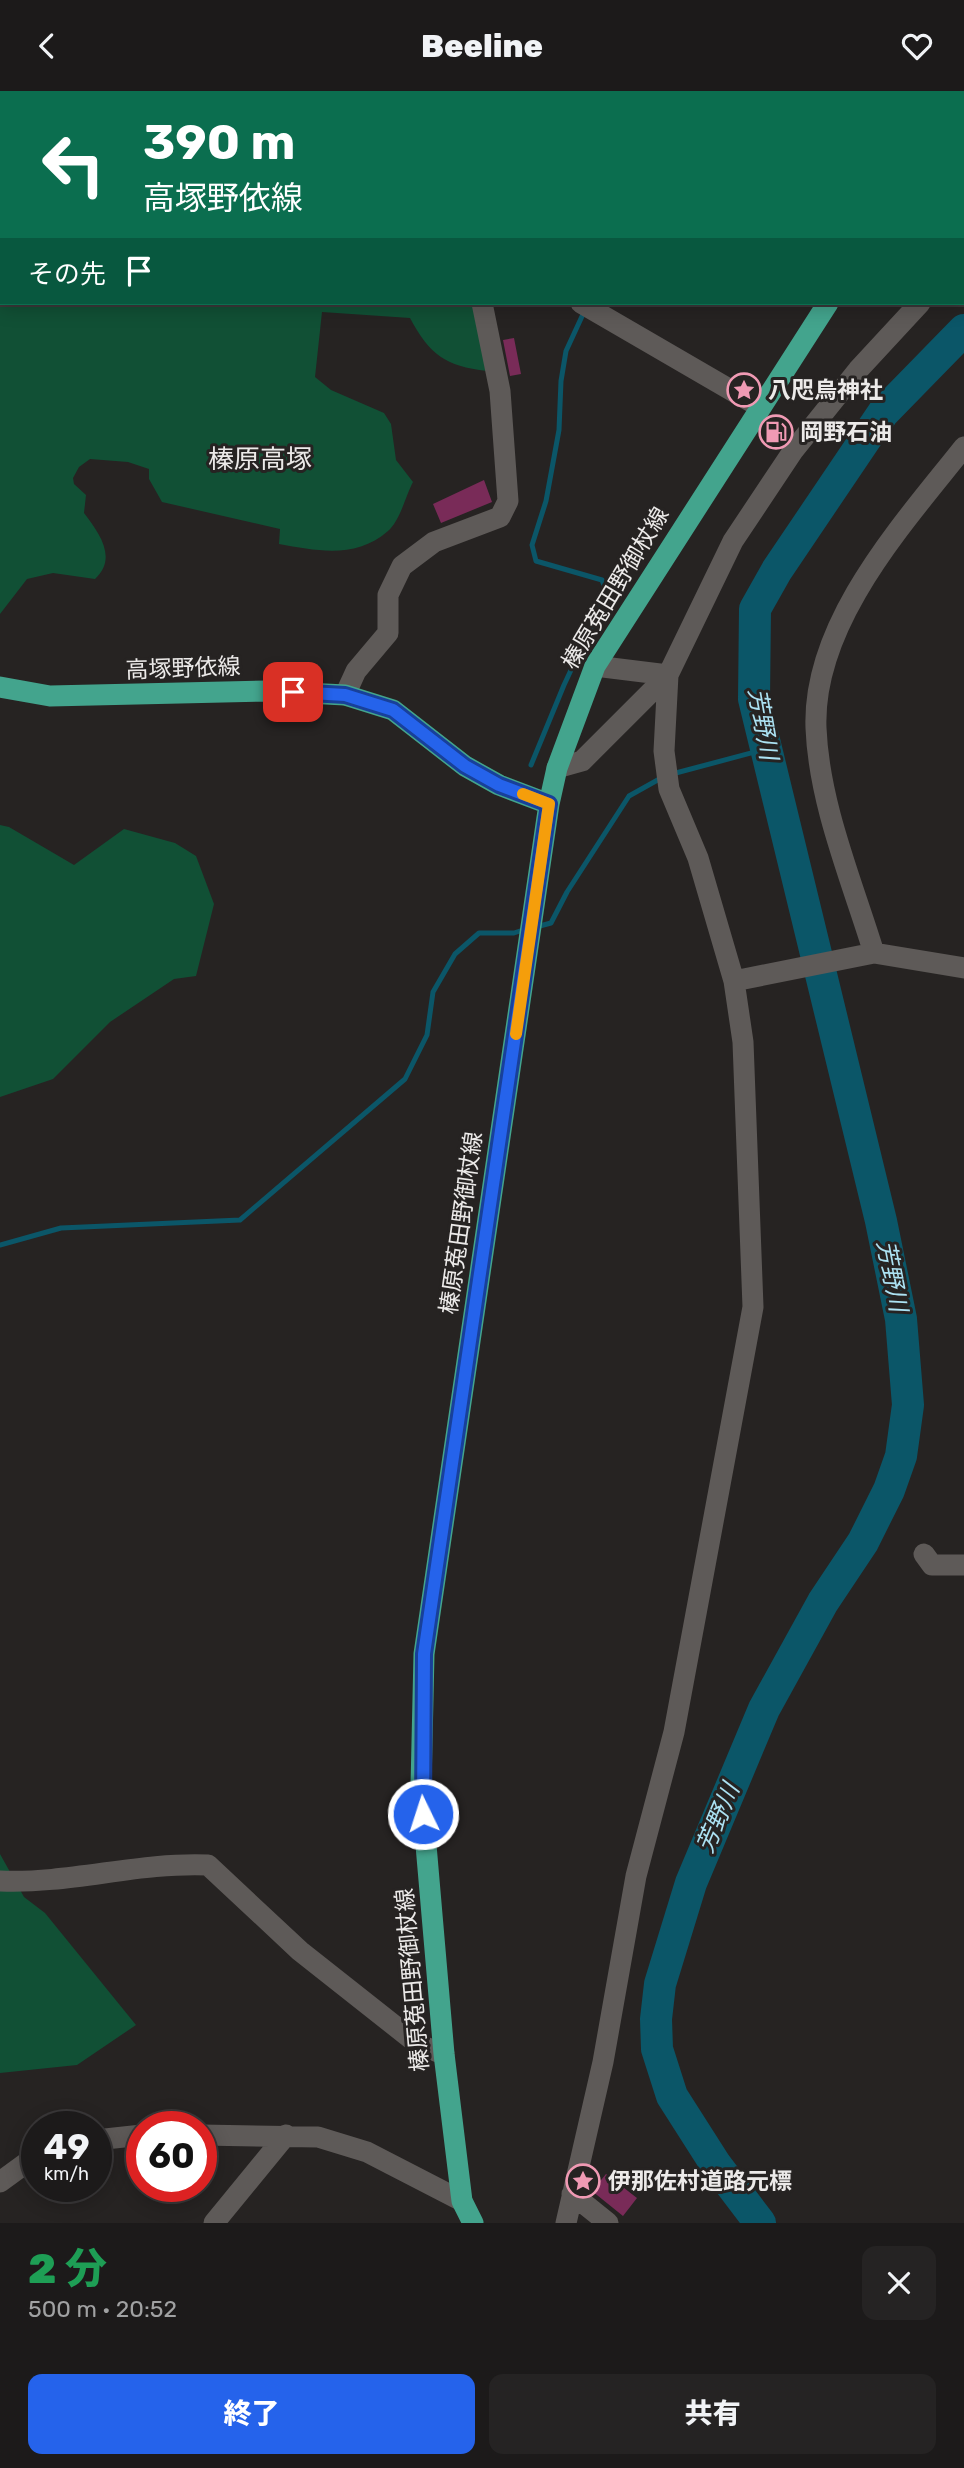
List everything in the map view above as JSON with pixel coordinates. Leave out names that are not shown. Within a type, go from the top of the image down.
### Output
[{"type":"main road","name":"榛原菟田野御杖線","points":[[467,2212],[444,2055],[421,1787],[424,1654],[549,804],[557,768],[594,666],[827,305]]},
{"type":"main road","name":"高塚野依線","points":[[0,687],[50,696],[267,691],[345,695],[393,710],[465,766],[499,785],[549,804]]},
{"type":"street","points":[[345,695],[356,671],[388,633],[388,595],[402,566],[434,542],[500,517],[505,510],[508,501],[500,391],[482,305]]},
{"type":"street","points":[[586,305],[760,407]]},
{"type":"street","points":[[557,768],[582,761],[668,675],[733,541],[793,451],[858,370],[918,305]]},
{"type":"street","points":[[868,955],[826,797],[816,727],[820,686],[832,642],[876,559],[964,447]]},
{"type":"street","points":[[594,666],[668,675]]},
{"type":"street","points":[[566,2223],[603,2062],[636,1876],[674,1732],[753,1307],[739,980],[698,858],[669,789],[664,751],[668,675]]},
{"type":"street","points":[[739,980],[868,955],[964,968]]},
{"type":"street","points":[[923,1554],[932,1565],[964,1565]]},
{"type":"street","points":[[0,1881],[86,1877],[167,1864],[208,1865],[300,1951],[419,2045],[444,2055]]},
{"type":"street","points":[[217,2135],[318,2137],[367,2152],[487,2223]]},
{"type":"street","points":[[214,2223],[286,2135]]},
{"type":"street","points":[[0,2182],[21,2167]]},
{"type":"street","points":[[572,2194],[608,2223]]},
{"type":"green space","points":[[0,305],[478,305],[487,371],[460,366],[440,357],[417,331],[410,318],[322,312],[315,377],[331,390],[384,413],[391,424],[396,460],[413,482],[392,527],[376,540],[363,546],[336,551],[279,544],[280,529],[162,502],[149,479],[149,469],[128,462],[90,459],[79,467],[73,478],[74,484],[86,495],[84,513],[104,546],[106,554],[102,571],[95,579],[53,573],[27,579],[0,614]]},
{"type":"green space","points":[[0,825],[9,827],[74,865],[124,829],[175,843],[196,856],[214,904],[196,976],[174,979],[110,1022],[53,1079],[0,1097]]},
{"type":"green space","points":[[0,1854],[24,1897],[45,1913],[136,2025],[77,2065],[0,2073]]},
{"type":"building","points":[[514,338],[521,374],[510,376],[503,340]]},
{"type":"building","points":[[484,480],[492,502],[441,523],[433,504]]},
{"type":"building","points":[[606,2174],[637,2198],[623,2216],[592,2191]]},
{"type":"waterway","points":[[531,765],[564,685],[607,593],[602,580],[536,561],[532,545],[546,501],[559,430],[561,381],[566,351],[584,312]]},
{"type":"waterway","name":"芳野川","points":[[760,2223],[716,2165],[672,2096],[657,2049],[656,2019],[660,1984],[691,1883],[764,1709],[823,1602],[863,1542],[889,1490],[901,1456],[908,1405],[901,1319],[881,1221],[754,699],[755,609],[777,570],[883,413],[964,330]]},
{"type":"waterway","points":[[672,774],[766,749]]},
{"type":"waterway","points":[[536,927],[551,923],[567,892],[629,796],[663,777]]},
{"type":"waterway","points":[[0,1245],[61,1228],[240,1220],[405,1079],[427,1035],[433,992],[455,954],[479,933],[514,933],[526,929]]},
{"type":"slow traffic","points":[[516,1034],[549,804],[523,794]]},
{"type":"place","name":"八咫烏神社","points":[[744,390]]},
{"type":"place","name":"岡野石油","points":[[776,432]]},
{"type":"place","name":"伊那佐村道路元標","points":[[583,2181]]},
{"type":"district","name":"榛原高塚","points":[[260,459]]},
{"type":"route","points":[[293,692],[345,695],[393,710],[465,766],[499,785],[549,804],[424,1654],[421,1787],[423,1814]]}]
